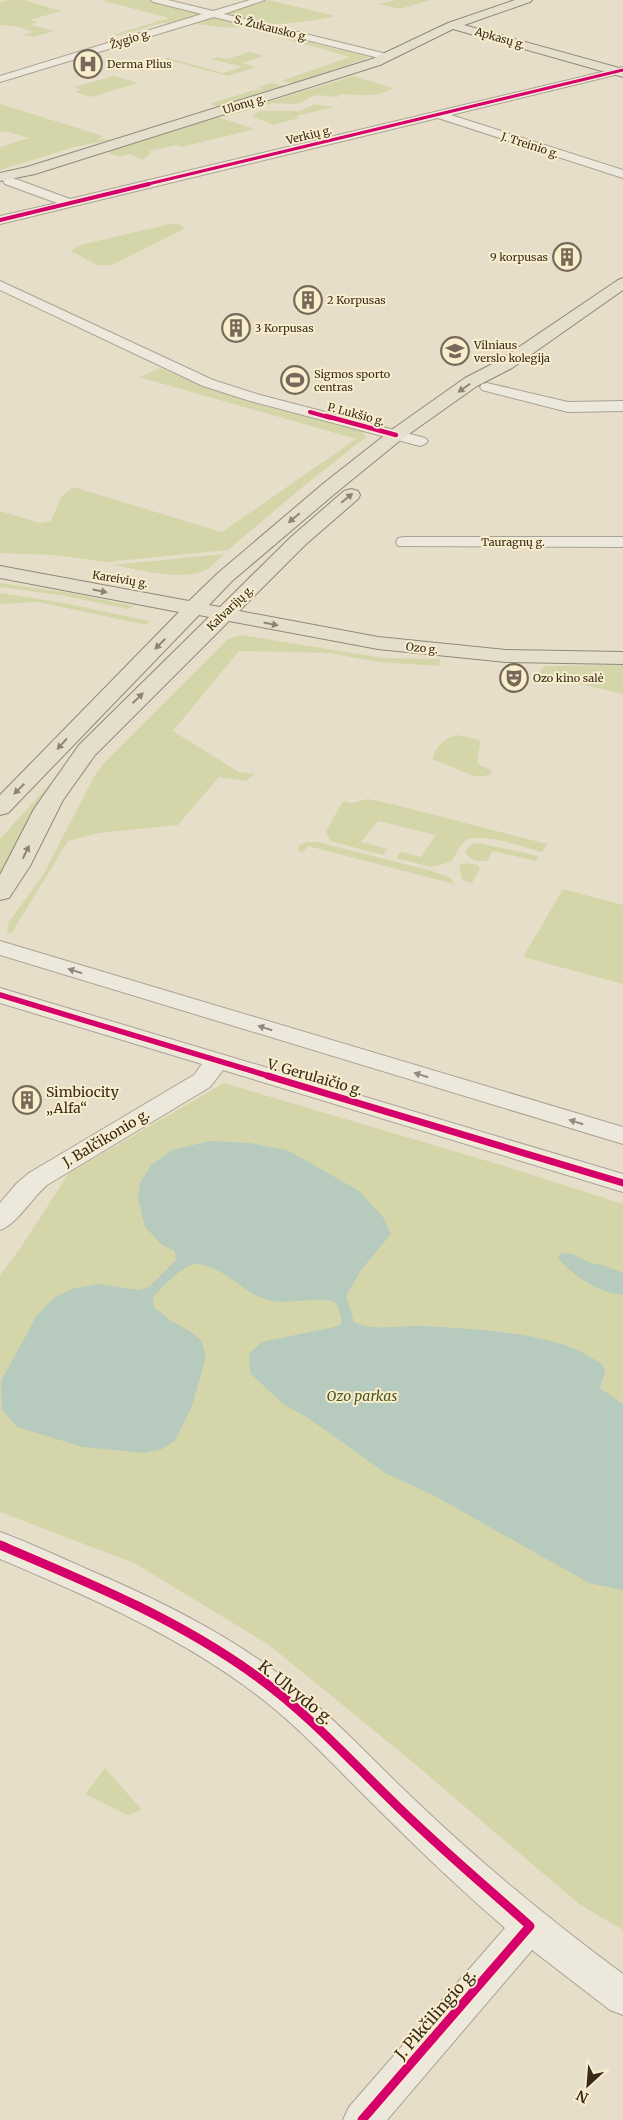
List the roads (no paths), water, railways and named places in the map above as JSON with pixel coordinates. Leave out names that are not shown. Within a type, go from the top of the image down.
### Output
[{"type":"main road","name":"Apkasų g.","points":[[452,25],[526,0]]},
{"type":"main road","name":"Apkasų g.","points":[[452,25],[621,71]]},
{"type":"main road","name":"Ulonų g.","points":[[3,180],[387,58],[452,25]]},
{"type":"main road","name":"Kalvarijų g.","points":[[0,808],[194,609],[255,551],[401,444],[471,382],[506,364],[623,283]]},
{"type":"main road","name":"Kalvarijų g.","points":[[466,406],[487,387],[506,364]]},
{"type":"main road","name":"Kalvarijų g.","points":[[401,444],[426,436]]},
{"type":"main road","name":"Kalvarijų g.","points":[[0,894],[20,864],[42,818],[64,780],[87,750],[298,541],[368,481]]},
{"type":"main road","name":"Kareivių g.","points":[[0,568],[32,568],[70,572],[240,599]]},
{"type":"main road","name":"Kareivių g.","points":[[0,572],[223,615]]},
{"type":"main road","name":"Ozo g.","points":[[240,599],[363,627],[445,640],[550,647],[623,647]]},
{"type":"main road","name":"Ozo g.","points":[[223,615],[325,635],[426,649],[551,658],[623,658]]},
{"type":"street","name":"S. Žukausko g.","points":[[156,0],[387,58]]},
{"type":"street","name":"Žygio g.","points":[[0,79],[260,0]]},
{"type":"street","name":"Verkių g.","points":[[0,220],[621,71]]},
{"type":"street","name":"J. Treinio g.","points":[[438,114],[623,174]]},
{"type":"street","points":[[3,180],[69,203]]},
{"type":"street","name":"P. Lukšio g.","points":[[0,285],[208,383],[401,444]]},
{"type":"street","points":[[487,387],[568,407],[623,406]]},
{"type":"street","name":"Tauragnų g.","points":[[404,542],[623,542]]},
{"type":"street","points":[[0,948],[623,1136]]},
{"type":"street","name":"V. Gerulaičio g.","points":[[0,995],[623,1184]]},
{"type":"street","name":"J. Balčikonio g.","points":[[0,1221],[26,1189],[38,1179],[196,1085],[202,1081],[217,1061]]},
{"type":"street","name":"K. Ulvydo g.","points":[[0,1545],[105,1589],[154,1613],[208,1644],[259,1678],[318,1726],[391,1800],[530,1926],[623,1996]]},
{"type":"street","name":"J. Pikčilingio g.","points":[[362,2120],[530,1926]]},
{"type":"place","name":"Derma Plius","points":[[88,64]]},
{"type":"place","name":"9 korpusas","points":[[567,257]]},
{"type":"place","name":"2 Korpusas","points":[[308,300]]},
{"type":"place","name":"3 Korpusas","points":[[236,328]]},
{"type":"place","name":"Vilniaus verslo kolegija","points":[[455,351]]},
{"type":"place","name":"Sigmos sporto centras","points":[[295,380]]},
{"type":"place","name":"Ozo kino salė","points":[[514,678]]},
{"type":"place","name":"Simbiocity „Alfa“","points":[[27,1100]]},
{"type":"park label","name":"Ozo parkas","points":[[362,1396]]}]
